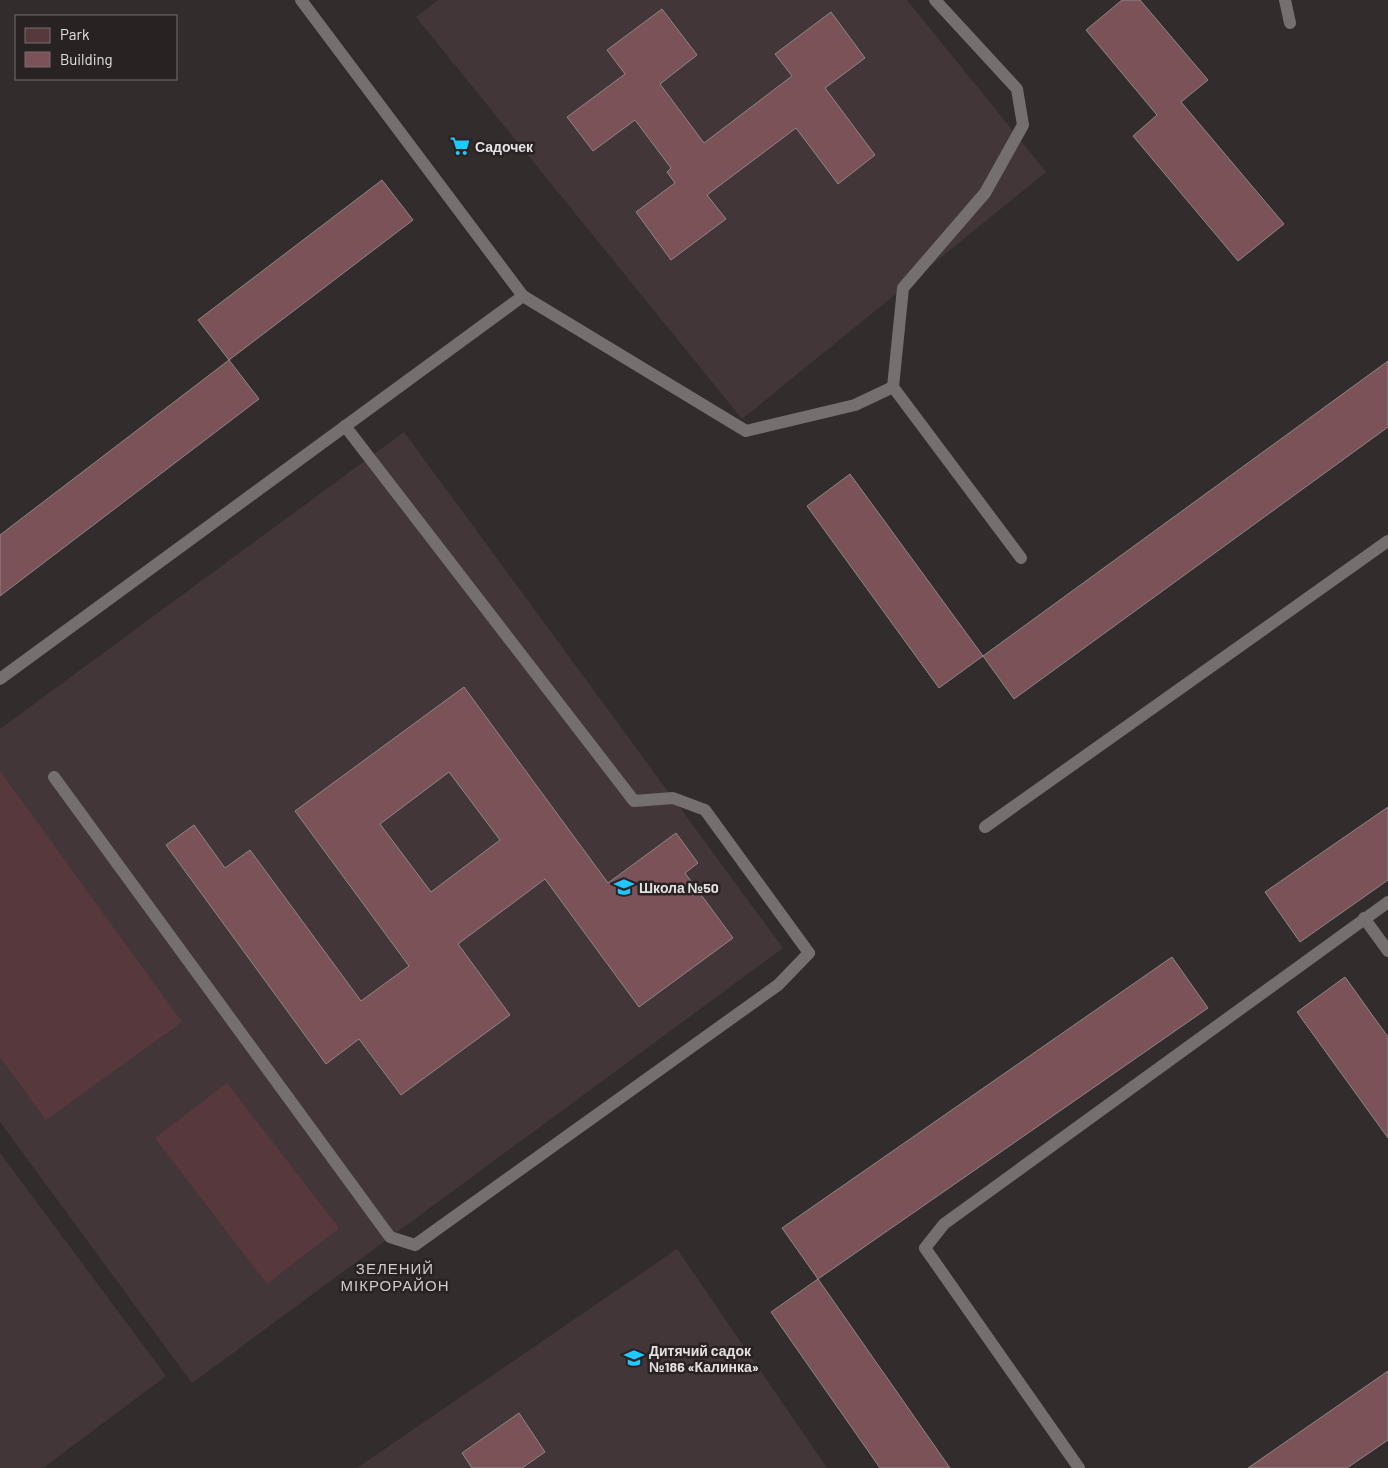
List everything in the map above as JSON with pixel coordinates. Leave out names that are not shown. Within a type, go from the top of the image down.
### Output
[{"type":"lane","points":[[301,0],[523,296],[746,431],[855,405],[893,387]]},
{"type":"lane","points":[[935,0],[1017,89],[1023,125],[985,194],[903,288],[893,387],[1021,558]]},
{"type":"lane","points":[[1285,0],[1290,23]]},
{"type":"lane","points":[[0,679],[523,296]]},
{"type":"lane","points":[[54,777],[390,1237],[415,1245],[778,985],[809,953],[705,810],[673,798],[634,801],[345,426]]},
{"type":"lane","points":[[985,827],[1388,541]]},
{"type":"lane","points":[[1079,1468],[925,1248],[944,1224],[1388,902]]},
{"type":"lane","points":[[1364,918],[1388,951]]},
{"type":"shaded area","points":[[438,0],[907,0],[1046,172],[742,419],[416,17]]},
{"type":"shaded area","points":[[404,432],[783,948],[192,1383],[0,1122],[0,729]]},
{"type":"shaded area","points":[[0,1153],[166,1376],[43,1468],[0,1468]]},
{"type":"shaded area","name":"Дитячий садок №186 «Калинка»","points":[[677,1249],[827,1468],[357,1468]]},
{"type":"green space","points":[[0,771],[182,1022],[46,1120],[0,1057]]},
{"type":"green space","points":[[227,1083],[339,1228],[267,1284],[155,1138]]},
{"type":"building","points":[[1122,0],[1140,0],[1208,80],[1181,102],[1284,224],[1238,261],[1133,136],[1157,115],[1086,30]]},
{"type":"building","points":[[662,9],[697,55],[660,84],[704,143],[792,76],[775,54],[831,12],[865,58],[825,88],[875,155],[838,184],[796,128],[707,195],[726,219],[671,260],[636,212],[675,183],[667,172],[671,168],[635,120],[593,151],[567,117],[625,74],[607,50]]},
{"type":"building","points":[[382,180],[413,220],[229,360],[198,320]]},
{"type":"building","points":[[229,360],[259,399],[0,596],[0,535]]},
{"type":"building","points":[[1388,361],[1388,427],[1014,699],[983,656]]},
{"type":"building","points":[[850,474],[983,656],[939,688],[807,506]]},
{"type":"building","name":"Школа №50","points":[[464,687],[608,883],[676,833],[698,863],[685,873],[733,938],[639,1007],[545,879],[458,944],[510,1015],[401,1095],[359,1039],[326,1064],[166,845],[194,825],[225,868],[250,850],[361,1001],[409,966],[295,811]],"holes":[[[449,772],[500,840],[431,892],[380,824]]]},
{"type":"building","points":[[1388,807],[1388,880],[1300,942],[1265,892]]},
{"type":"building","points":[[1172,957],[1208,1008],[818,1279],[782,1228]]},
{"type":"building","points":[[1345,977],[1388,1037],[1388,1138],[1297,1012]]},
{"type":"building","points":[[818,1279],[950,1468],[880,1468],[771,1312]]},
{"type":"building","points":[[1388,1371],[1388,1440],[1347,1468],[1248,1468]]},
{"type":"building","points":[[519,1413],[545,1452],[522,1468],[472,1468],[462,1453]]},
{"type":"place","name":"Садочек","points":[[460,146]]},
{"type":"place","name":"Школа №50","points":[[624,887]]},
{"type":"place","name":"Дитячий садок №186 «Калинка»","points":[[634,1358]]},
{"type":"district","name":"ЗЕЛЕНИЙ МІКРОРАЙОН","points":[[395,1276]]}]
